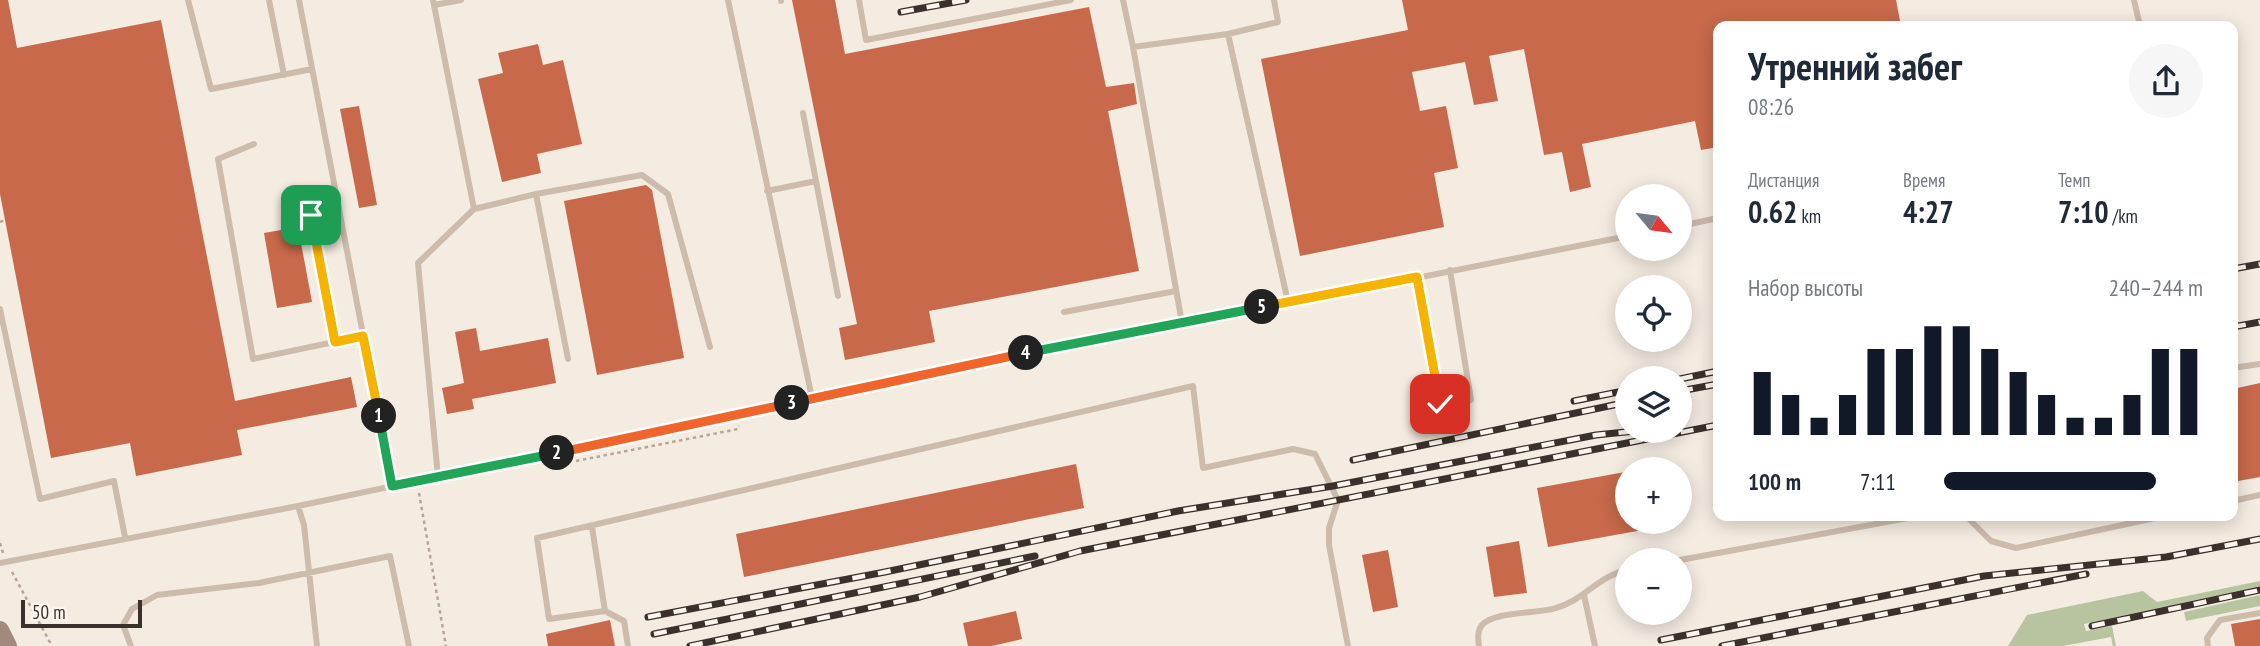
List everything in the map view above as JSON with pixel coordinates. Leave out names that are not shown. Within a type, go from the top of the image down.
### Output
[{"type":"main road","points":[[0,630],[8,646]]},
{"type":"lane","points":[[188,0],[192,6],[211,89],[313,69]]},
{"type":"lane","points":[[270,0],[284,75]]},
{"type":"lane","points":[[299,0],[392,486]]},
{"type":"lane","points":[[461,0],[434,3],[474,209]]},
{"type":"lane","points":[[729,0],[812,398]]},
{"type":"lane","points":[[859,0],[866,40],[1071,0]]},
{"type":"lane","points":[[1123,0],[1182,323]]},
{"type":"lane","points":[[1133,47],[1228,34],[1278,22],[1274,0]]},
{"type":"lane","points":[[2134,0],[2139,21]]},
{"type":"lane","points":[[1228,34],[1288,302]]},
{"type":"lane","points":[[803,113],[838,296]]},
{"type":"lane","points":[[254,144],[218,159],[253,359],[363,336]]},
{"type":"lane","points":[[438,477],[418,263],[474,209],[536,194],[642,175],[668,194],[710,347]]},
{"type":"lane","points":[[767,191],[816,181]]},
{"type":"lane","points":[[536,194],[568,359]]},
{"type":"lane","points":[[311,215],[335,342]]},
{"type":"lane","points":[[1692,223],[1713,219]]},
{"type":"lane","points":[[3,562],[298,506],[812,398],[1615,238]]},
{"type":"lane","points":[[1417,277],[1440,404],[1471,400],[1450,270]]},
{"type":"lane","points":[[1064,312],[1175,292]]},
{"type":"lane","points":[[0,309],[40,499],[114,481],[125,537]]},
{"type":"lane","points":[[2238,367],[2260,364]]},
{"type":"lane","points":[[628,646],[624,621],[605,611],[549,619],[537,538],[1193,386],[1203,468],[1293,449],[1315,454],[1338,500],[1329,528],[1329,545],[1348,646]]},
{"type":"lane","points":[[2238,500],[2260,495]]},
{"type":"lane","points":[[298,506],[317,646]]},
{"type":"lane","points":[[1692,558],[1892,521]]},
{"type":"lane","points":[[1971,521],[1991,541],[2016,548],[2141,521]]},
{"type":"lane","points":[[592,527],[605,611]]},
{"type":"lane","points":[[131,646],[122,625],[132,609],[158,595],[259,583],[390,555],[409,646]]},
{"type":"lane","points":[[1479,646],[1477,637],[1481,625],[1494,618],[1557,608],[1584,595],[1615,572]]},
{"type":"lane","points":[[1584,595],[1595,646]]},
{"type":"lane","points":[[2208,646],[2207,638],[2220,620],[2260,613]]},
{"type":"path","points":[[0,222],[5,220]]},
{"type":"path","points":[[419,493],[446,646]]},
{"type":"path","points":[[0,543],[3,562],[52,646]]},
{"type":"green space","points":[[2260,581],[2260,586],[2256,587],[2084,624],[2086,631],[2112,626],[2116,646],[2113,646],[2111,637],[2063,646],[2008,646],[2027,615],[2143,591],[2157,602]]},
{"type":"green space","points":[[2260,595],[2260,606],[2186,621],[2184,612]]},
{"type":"building","points":[[0,0],[8,0],[17,48],[161,20],[235,401],[351,377],[357,407],[237,430],[242,455],[136,476],[130,443],[51,458],[0,194]]},
{"type":"building","points":[[792,0],[835,0],[845,54],[1089,7],[1106,87],[1134,83],[1137,104],[1108,111],[1139,271],[929,311],[935,342],[845,360],[839,328],[857,324]]},
{"type":"building","points":[[1402,0],[1896,0],[1900,21],[1713,21],[1713,148],[1701,150],[1695,121],[1582,144],[1591,187],[1570,192],[1562,152],[1544,155],[1524,49],[1489,56],[1498,101],[1474,105],[1465,62],[1412,72],[1420,111],[1446,106],[1458,168],[1434,173],[1444,227],[1300,256],[1261,59],[1408,30]]},
{"type":"building","points":[[538,44],[543,65],[563,60],[582,144],[537,154],[541,173],[502,182],[478,79],[503,73],[498,53]]},
{"type":"building","points":[[359,106],[377,205],[359,208],[340,109]]},
{"type":"building","points":[[646,185],[652,190],[684,358],[597,375],[564,201]]},
{"type":"building","points":[[298,227],[312,302],[277,308],[264,233]]},
{"type":"building","points":[[476,328],[480,351],[548,338],[556,383],[472,399],[474,409],[447,414],[442,388],[464,383],[455,332]]},
{"type":"building","points":[[2260,383],[2260,477],[2238,481],[2238,388]]},
{"type":"building","points":[[1076,464],[1084,508],[744,577],[736,534]]},
{"type":"building","points":[[1615,474],[1615,534],[1621,534],[1548,547],[1537,488]]},
{"type":"building","points":[[1519,541],[1527,593],[1494,597],[1486,547]]},
{"type":"building","points":[[1388,550],[1398,607],[1373,612],[1362,555]]},
{"type":"building","points":[[1016,611],[1022,639],[992,646],[968,646],[963,623]]},
{"type":"building","points":[[2260,619],[2260,646],[2235,646],[2231,624]]},
{"type":"building","points":[[610,620],[615,646],[548,646],[546,634]]},
{"type":"railway","points":[[901,12],[966,0]]},
{"type":"railway","points":[[2238,268],[2260,264]]},
{"type":"railway","points":[[2238,326],[2260,322]]},
{"type":"railway","points":[[1692,376],[1713,372]]},
{"type":"railway","points":[[1692,389],[1713,385]]},
{"type":"railway","points":[[1574,401],[1615,393]]},
{"type":"railway","points":[[1353,460],[1615,405]]},
{"type":"railway","points":[[690,646],[920,597],[1080,551],[1713,426]]},
{"type":"railway","points":[[648,617],[885,572],[1178,511],[1333,486],[1615,433]]},
{"type":"railway","points":[[1661,640],[1984,576],[2166,557],[2260,539]]},
{"type":"railway","points":[[654,634],[1035,556]]},
{"type":"railway","points":[[1722,646],[2086,574]]},
{"type":"railway","points":[[2092,626],[2260,590]]},
{"type":"route","points":[[311,215],[335,342],[363,336],[392,486],[999,359],[1417,277],[1440,404]]}]
